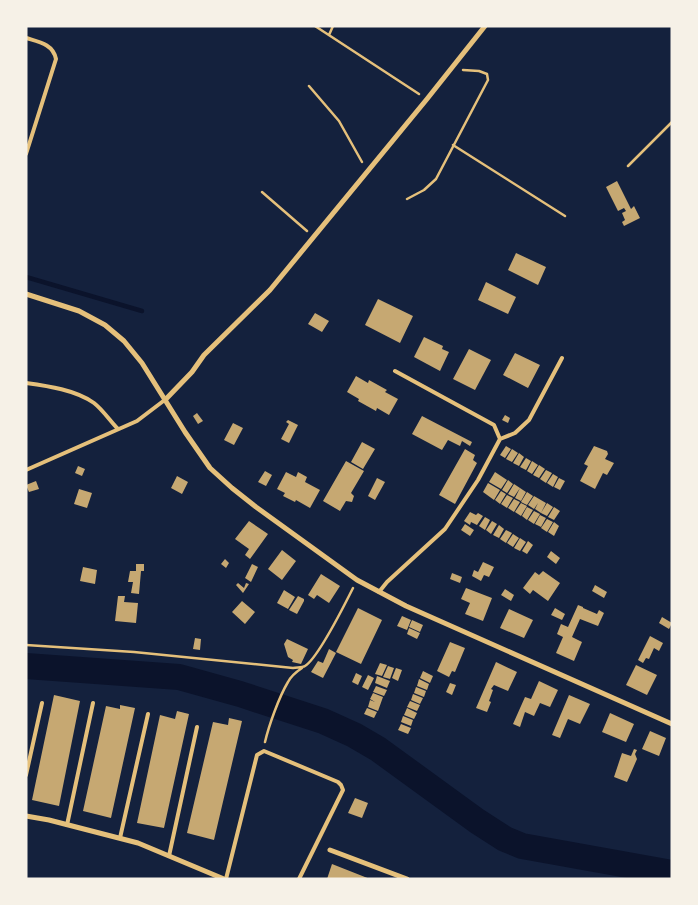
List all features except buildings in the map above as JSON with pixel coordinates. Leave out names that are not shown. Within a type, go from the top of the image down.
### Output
[{"type":"street","points":[[166,399],[192,372],[204,355],[270,290],[427,99],[484,26]]},
{"type":"street","points":[[26,294],[79,311],[105,325],[124,341],[142,363],[210,468],[250,502],[357,580],[406,606],[672,724]]},
{"type":"street","points":[[26,816],[138,843],[225,879]]},
{"type":"street","points":[[330,850],[407,879]]},
{"type":"lane","points":[[26,38],[50,46],[55,53],[56,59],[26,154]]},
{"type":"lane","points":[[379,592],[387,582],[445,529],[478,480],[500,439],[515,433],[529,420],[562,358]]},
{"type":"lane","points":[[395,371],[494,425],[500,439]]},
{"type":"lane","points":[[26,383],[46,385],[72,393],[94,403],[118,429]]},
{"type":"lane","points":[[26,470],[137,421],[166,399]]},
{"type":"lane","points":[[26,775],[42,703]]},
{"type":"lane","points":[[67,825],[93,703]]},
{"type":"lane","points":[[120,838],[148,714]]},
{"type":"lane","points":[[169,856],[197,727]]},
{"type":"lane","points":[[225,879],[257,755],[264,751],[342,785],[343,790],[299,879]]},
{"type":"path","points":[[315,26],[427,99]]},
{"type":"path","points":[[330,35],[333,26]]},
{"type":"path","points":[[407,199],[424,190],[436,179],[486,84],[488,76],[479,71],[449,71]]},
{"type":"path","points":[[309,86],[339,121],[367,172]]},
{"type":"path","points":[[628,166],[672,122]]},
{"type":"path","points":[[453,145],[565,216]]},
{"type":"path","points":[[262,192],[314,237]]},
{"type":"path","points":[[268,731],[284,690],[294,674],[310,662],[357,580]]},
{"type":"path","points":[[26,645],[134,652],[294,668],[304,667]]},
{"type":"waterway","points":[[26,277],[142,311]]},
{"type":"waterway","points":[[26,666],[179,677],[240,694],[323,721],[354,735],[378,749],[477,821],[505,839],[522,846],[672,873]]}]
